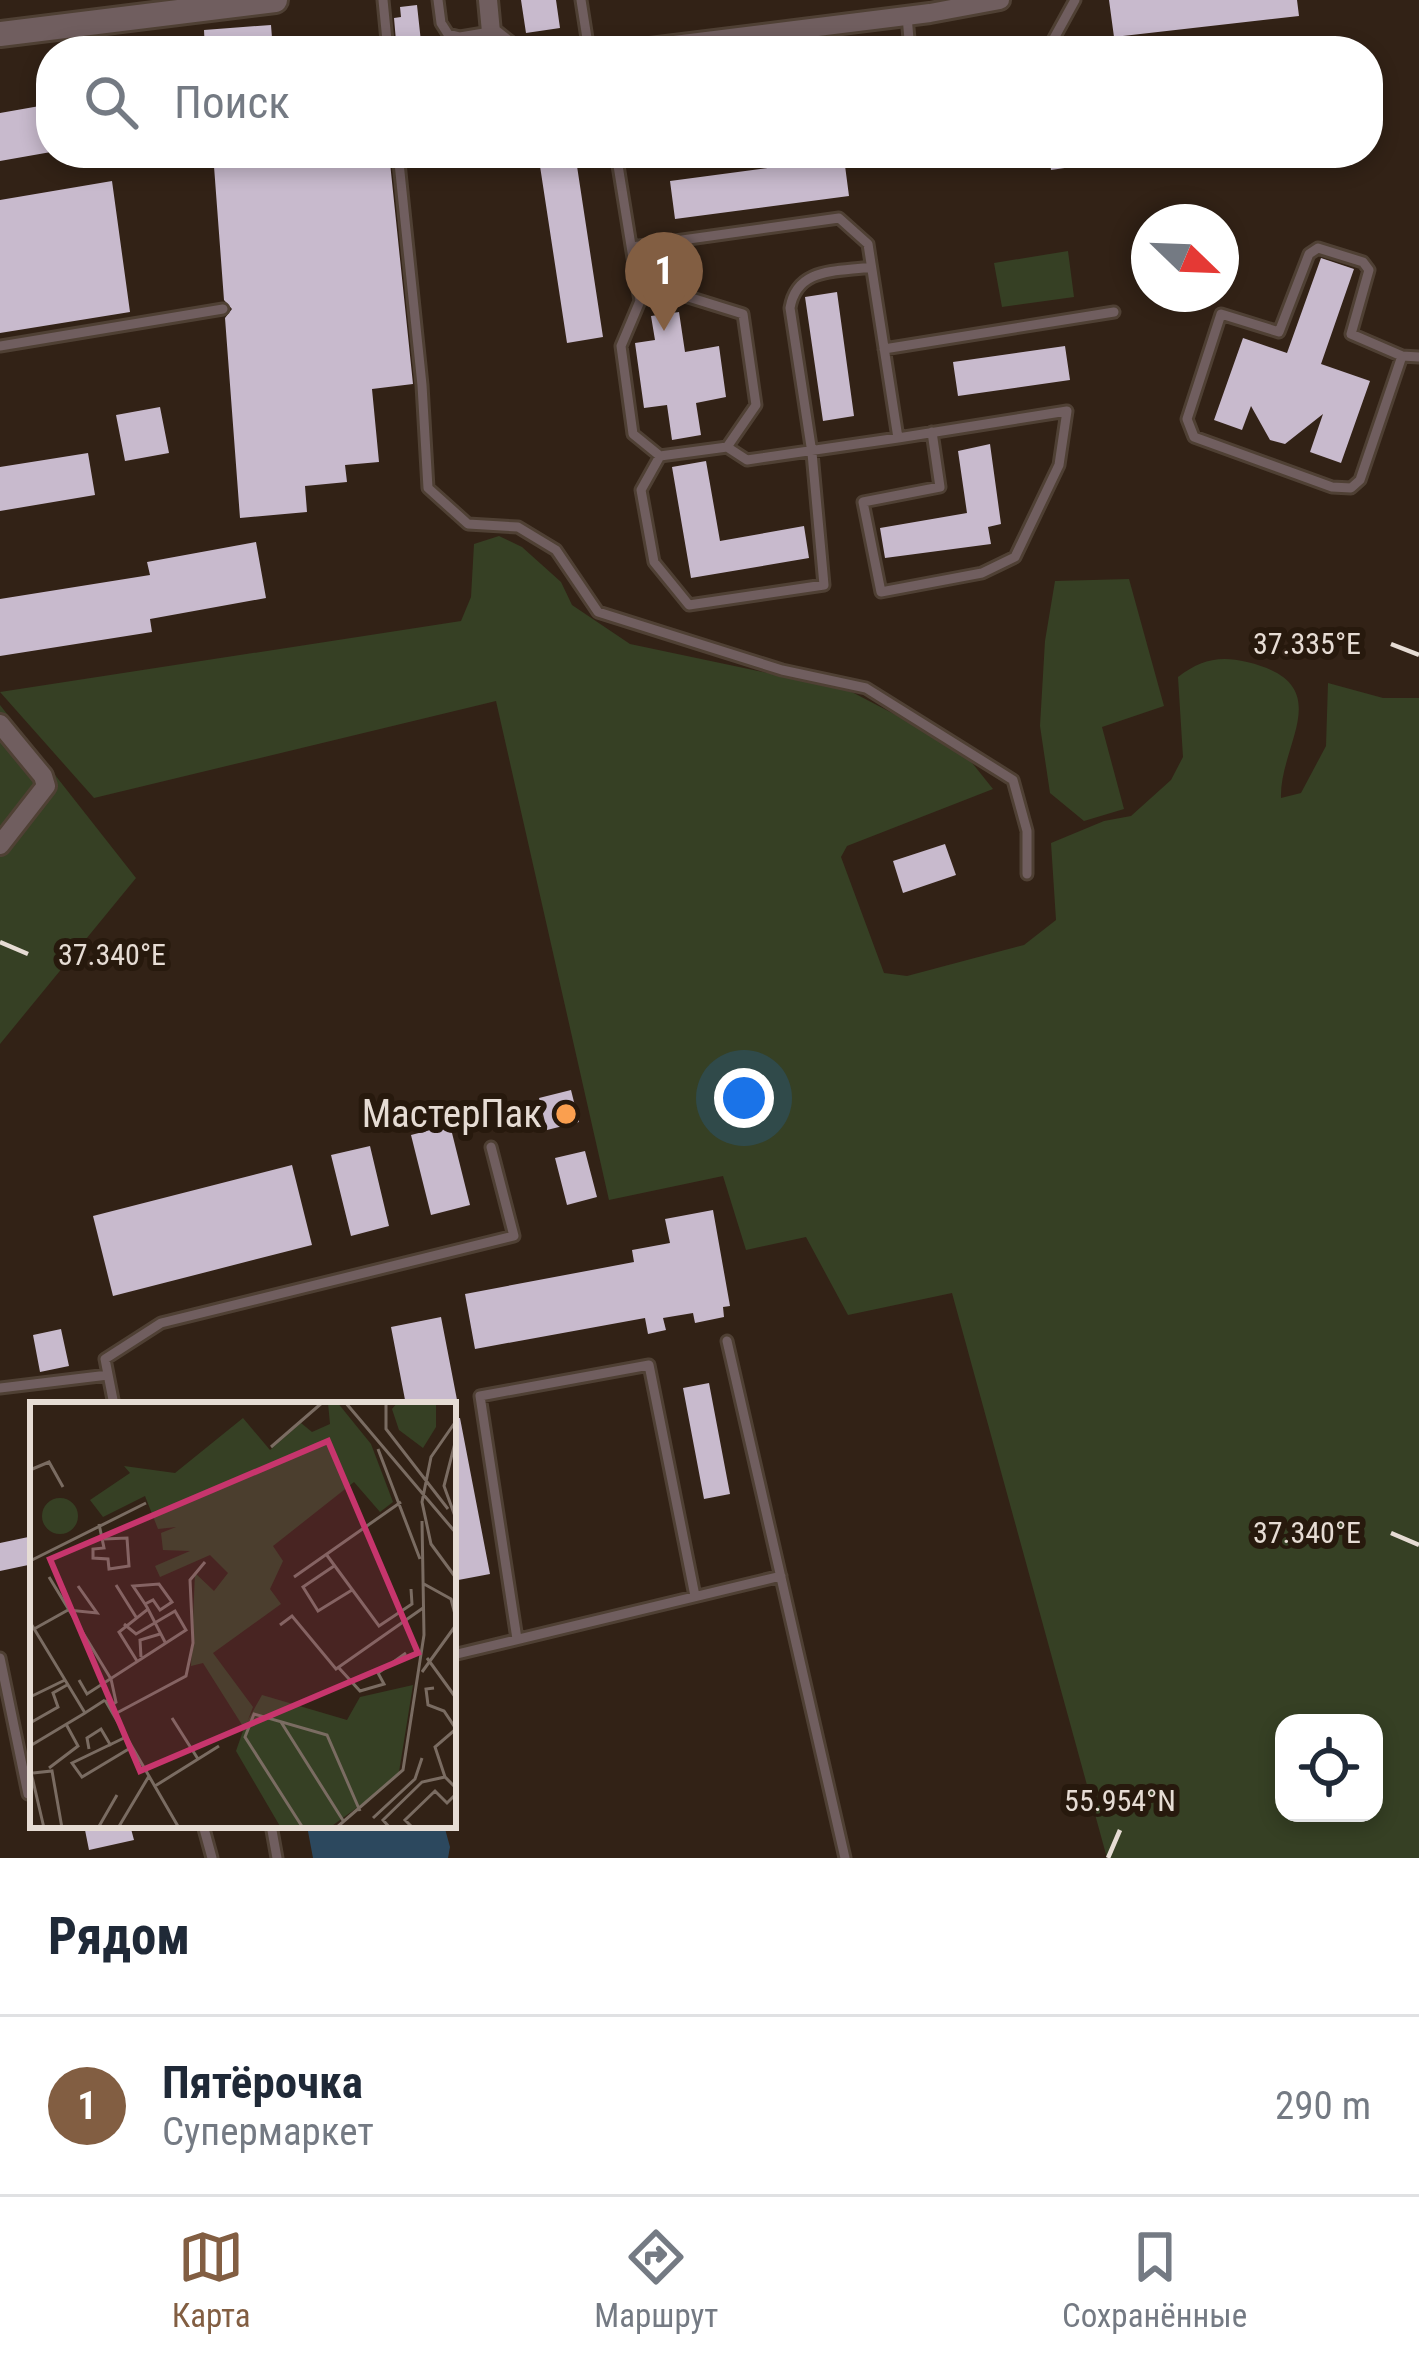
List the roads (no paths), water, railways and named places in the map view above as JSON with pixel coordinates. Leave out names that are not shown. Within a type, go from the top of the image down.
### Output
[{"type":"street","points":[[0,34],[155,8],[275,0]]},
{"type":"street","points":[[488,0],[491,32],[496,36]]},
{"type":"street","points":[[746,36],[1000,0]]},
{"type":"street","points":[[0,724],[46,786],[0,845]]},
{"type":"lane","points":[[383,0],[387,36]]},
{"type":"lane","points":[[438,0],[441,23],[448,34],[456,36]]},
{"type":"lane","points":[[581,0],[587,36]]},
{"type":"lane","points":[[1056,36],[1076,0]]},
{"type":"lane","points":[[907,16],[909,36]]},
{"type":"lane","points":[[466,36],[491,32]]},
{"type":"lane","points":[[400,168],[428,488],[468,524],[518,527],[556,550],[598,612],[782,670],[866,688],[961,745],[1013,780],[1028,831],[1027,874]]},
{"type":"lane","points":[[619,168],[640,302],[620,346],[633,434],[660,456],[727,447],[747,460],[1067,411],[1059,465],[1015,557],[982,573],[881,592],[862,502],[940,487],[932,432]]},
{"type":"lane","points":[[632,247],[838,218],[868,244],[898,438]]},
{"type":"lane","points":[[1402,356],[1360,480],[1351,488],[1312,480],[1194,437],[1188,430],[1187,419],[1222,314],[1279,332],[1309,254],[1318,248],[1363,262],[1369,270],[1351,334],[1402,356],[1419,357]]},
{"type":"lane","points":[[660,456],[640,490],[653,562],[689,605],[824,585],[812,453],[790,308],[793,290],[802,278],[872,267]]},
{"type":"lane","points":[[638,281],[743,314],[756,405],[727,447]]},
{"type":"lane","points":[[0,346],[223,309]]},
{"type":"lane","points":[[884,349],[1114,312]]},
{"type":"lane","points":[[113,1402],[105,1359],[161,1323],[514,1236],[490,1147]]},
{"type":"lane","points":[[728,1341],[845,1858]]},
{"type":"lane","points":[[518,1639],[480,1396],[649,1365],[695,1596]]},
{"type":"lane","points":[[0,1388],[108,1376]]},
{"type":"lane","points":[[456,1653],[781,1576]]},
{"type":"lane","points":[[0,1658],[28,1794]]},
{"type":"lane","points":[[204,1828],[212,1858]]},
{"type":"lane","points":[[272,1828],[278,1858]]},
{"type":"water","points":[[307,1828],[445,1828],[450,1847],[448,1858],[313,1858]]},
{"type":"place","name":"Пятёрочка","points":[[664,331]]},
{"type":"place","name":"МастерПак","points":[[566,1114]]}]
